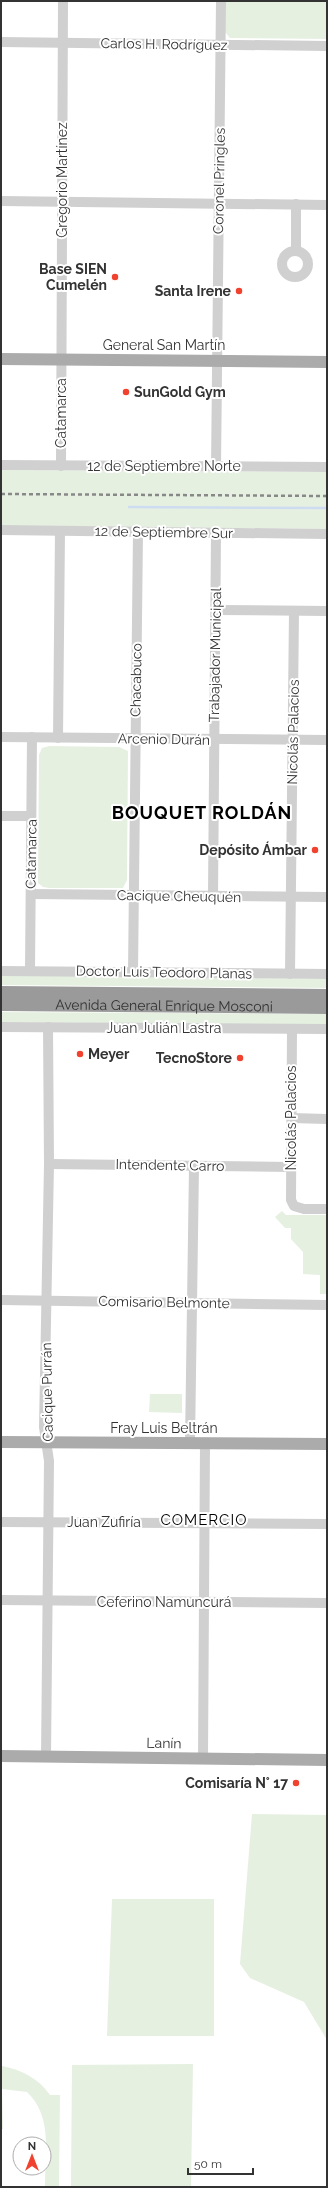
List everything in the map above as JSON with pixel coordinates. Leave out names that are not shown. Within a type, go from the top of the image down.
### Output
[{"type":"highway","name":"Avenida General Enrique Mosconi","points":[[1,993],[327,996]]},
{"type":"highway","name":"Avenida General Enrique Mosconi","points":[[1,1004],[327,1007]]},
{"type":"main road","name":"General San Martín","points":[[1,359],[327,362]]},
{"type":"main road","name":"Fray Luis Beltrán","points":[[1,1442],[327,1444]]},
{"type":"main road","name":"Lanín","points":[[1,1756],[327,1760]]},
{"type":"street","name":"Gregorio Martínez","points":[[61,359],[63,1]]},
{"type":"street","name":"Coronel Pringles","points":[[217,361],[221,1]]},
{"type":"street","name":"Carlos H. Rodríguez","points":[[1,42],[327,46]]},
{"type":"street","points":[[1,201],[327,204]]},
{"type":"street","points":[[296,204],[296,251]]},
{"type":"street","name":"Catamarca","points":[[61,359],[61,466]]},
{"type":"street","points":[[216,467],[217,361]]},
{"type":"street","name":"12 de Septiembre Norte","points":[[1,465],[327,467]]},
{"type":"street","name":"12 de Septiembre Sur","points":[[1,530],[327,534]]},
{"type":"street","points":[[58,738],[60,531]]},
{"type":"street","name":"Chacabuco","points":[[133,972],[138,532]]},
{"type":"street","name":"Trabajador Municipal","points":[[213,896],[216,533]]},
{"type":"street","points":[[216,610],[327,611]]},
{"type":"street","name":"Nicolás Palacios","points":[[290,974],[294,611]]},
{"type":"street","name":"Arcenio Durán","points":[[1,737],[327,740]]},
{"type":"street","name":"Catamarca","points":[[30,971],[32,737]]},
{"type":"street","points":[[1,816],[31,816]]},
{"type":"street","name":"Cacique Cheuquén","points":[[31,894],[327,897]]},
{"type":"street","name":"Doctor Luis Teodoro Planas","points":[[1,971],[327,974]]},
{"type":"street","name":"Juan Julián Lastra","points":[[1,1027],[327,1029]]},
{"type":"street","name":"Cacique Purrán","points":[[46,1757],[49,1461],[44,1427],[49,1164],[48,1027]]},
{"type":"street","name":"Nicolás Palacios","points":[[292,1029],[291,1197],[294,1206],[300,1209],[327,1210]]},
{"type":"street","points":[[292,1118],[327,1119]]},
{"type":"street","name":"Intendente Carro","points":[[49,1164],[291,1167]]},
{"type":"street","points":[[190,1443],[194,1166]]},
{"type":"street","name":"Comisario Belmonte","points":[[1,1300],[327,1305]]},
{"type":"street","points":[[203,1758],[205,1443]]},
{"type":"street","name":"Juan Zufiría","points":[[1,1522],[327,1524]]},
{"type":"street","name":"Ceferino Namuncurá","points":[[1,1600],[327,1603]]},
{"type":"green space","points":[[225,1],[327,1],[327,39],[230,38],[225,32]]},
{"type":"green space","points":[[1,470],[327,472],[327,529],[1,526]]},
{"type":"green space","points":[[49,746],[119,747],[128,751],[127,880],[123,888],[49,888],[43,887],[38,883],[39,755],[42,748]]},
{"type":"green space","points":[[1,975],[327,979],[327,988],[1,985]]},
{"type":"green space","points":[[1,1012],[327,1014],[327,1025],[1,1022]]},
{"type":"green space","points":[[282,1211],[286,1215],[327,1215],[327,1294],[320,1294],[320,1275],[303,1274],[303,1252],[291,1239],[291,1228],[285,1228],[275,1217]]},
{"type":"green space","points":[[150,1394],[182,1394],[182,1413],[149,1412]]},
{"type":"green space","points":[[252,1814],[327,1815],[327,2040],[304,2002],[250,1978],[240,1964]]},
{"type":"green space","points":[[112,1899],[214,1899],[214,2036],[107,2036]]},
{"type":"green space","points":[[1,2060],[2,2066],[23,2072],[35,2079],[50,2095],[60,2095],[59,2187],[45,2187],[45,2176],[52,2176],[52,2136],[46,2136],[41,2112],[27,2092],[2,2089],[3,2129],[1,2129]]},
{"type":"green space","points":[[193,2064],[191,2187],[71,2187],[72,2065]]},
{"type":"waterway","points":[[129,507],[327,508]]},
{"type":"railway","points":[[1,494],[327,496]]},
{"type":"place","name":"Base SIEN Cumelén","points":[[115,277]]},
{"type":"place","name":"Santa Irene","points":[[239,291]]},
{"type":"place","name":"SunGold Gym","points":[[126,392]]},
{"type":"place","name":"Depósito Ámbar","points":[[315,850]]},
{"type":"place","name":"Meyer","points":[[80,1054]]},
{"type":"place","name":"TecnoStore","points":[[240,1058]]},
{"type":"place","name":"Comisaría N° 17","points":[[296,1783]]},
{"type":"district","name":"BOUQUET ROLDÁN","points":[[202,812]]},
{"type":"district","name":"COMERCIO","points":[[204,1520]]}]
